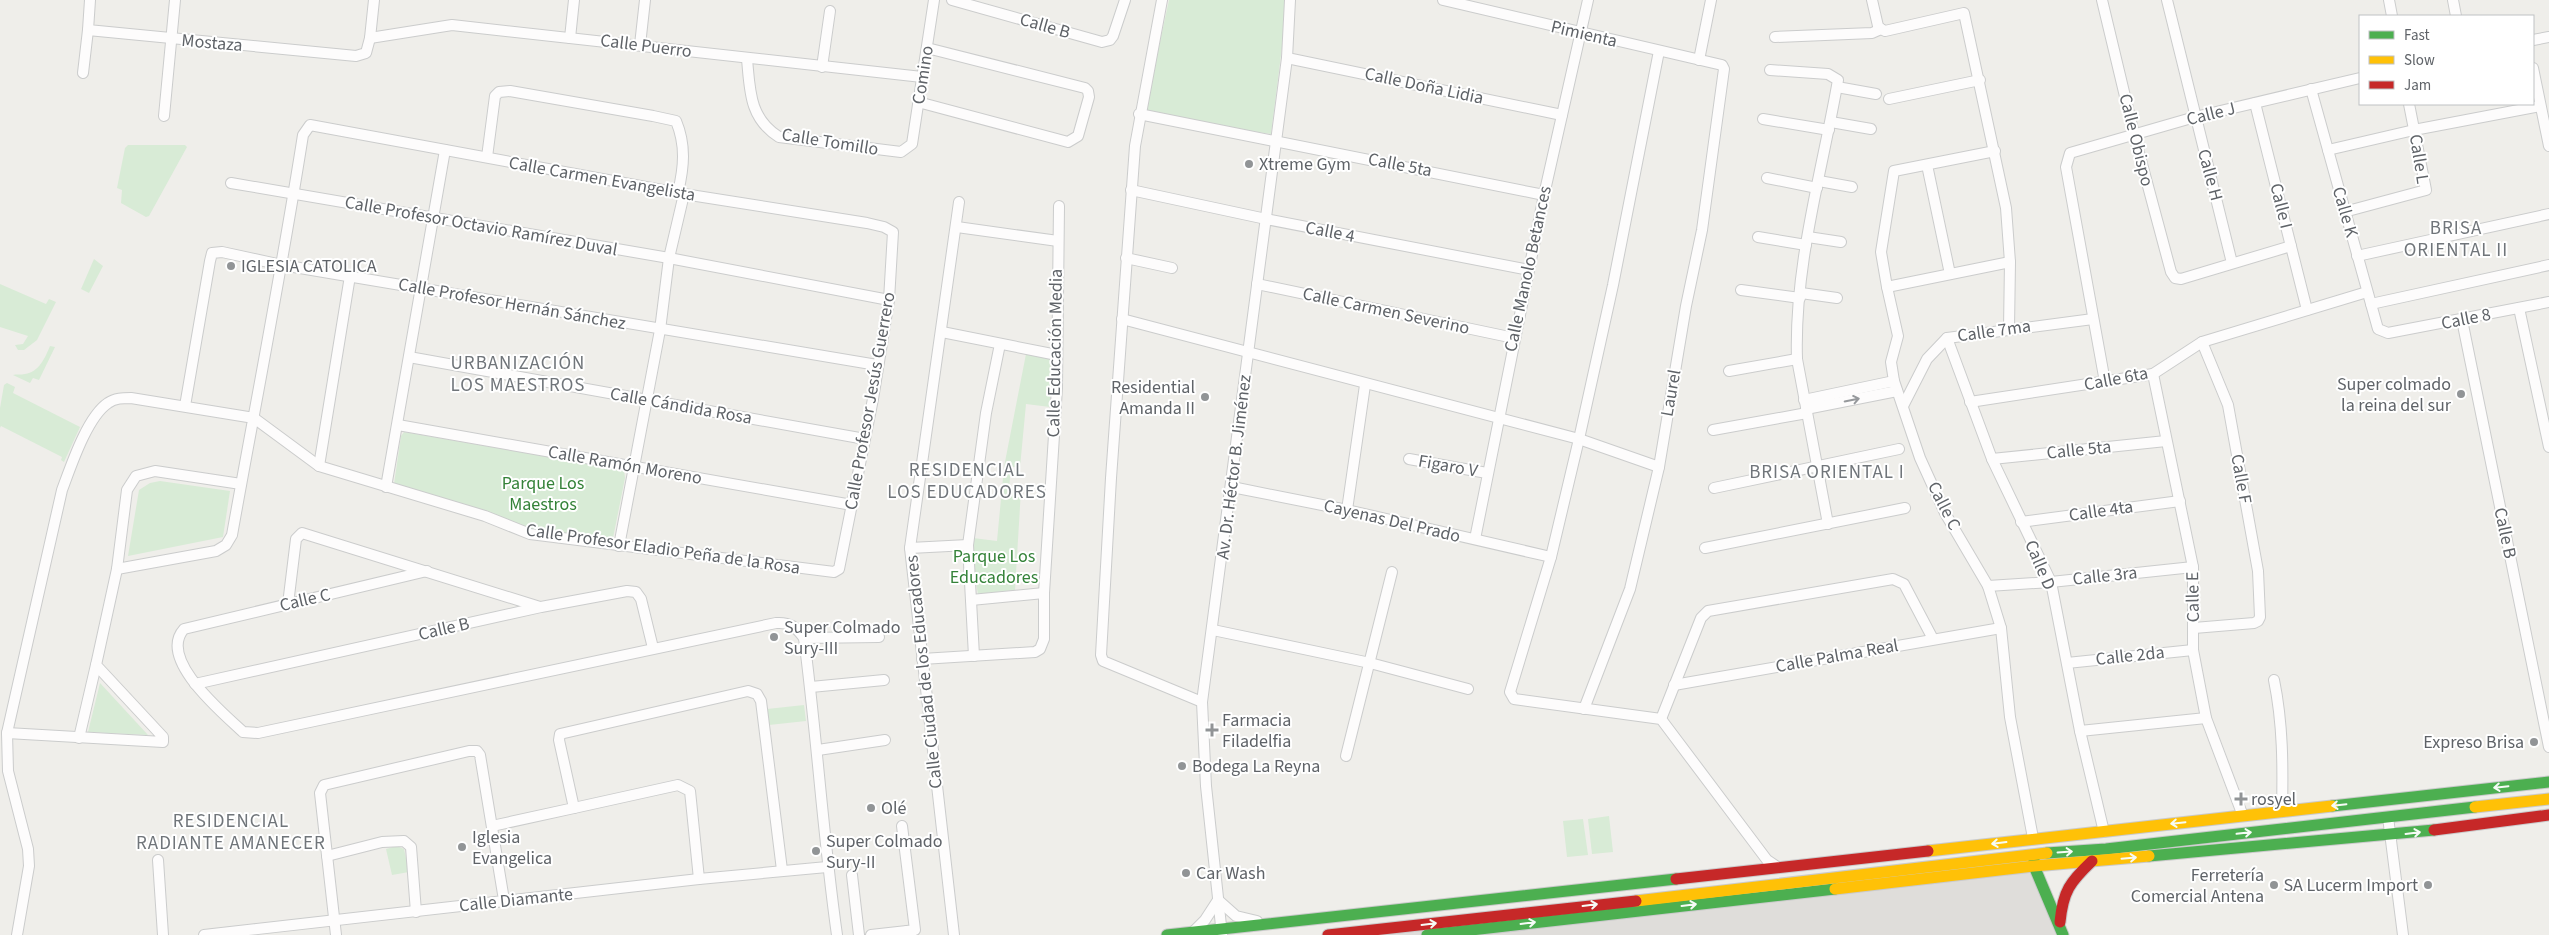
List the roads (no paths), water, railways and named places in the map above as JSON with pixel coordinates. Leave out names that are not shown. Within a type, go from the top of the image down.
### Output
[{"type":"main road","points":[[1167,935],[1193,932],[1222,932],[1275,923],[2549,782]]},
{"type":"main road","points":[[1427,935],[2034,860],[2106,849],[2549,799]]},
{"type":"main road","points":[[1328,935],[1935,868],[2034,860],[2092,861],[2391,836],[2549,815]]},
{"type":"main road","points":[[2033,838],[2034,860],[2061,931]]},
{"type":"main road","points":[[2061,931],[2063,892],[2068,884],[2092,861]]},
{"type":"street","points":[[83,73],[90,0]]},
{"type":"street","points":[[164,116],[175,0]]},
{"type":"street","points":[[370,38],[374,0]]},
{"type":"street","points":[[570,38],[574,0]]},
{"type":"street","points":[[640,45],[645,0]]},
{"type":"street","name":"Comino","points":[[908,149],[912,144],[934,0]]},
{"type":"street","name":"Calle B","points":[[952,0],[1102,42],[1110,40],[1125,0]]},
{"type":"street","points":[[1162,0],[1139,114],[1131,190],[1104,587],[1102,658],[1202,702]]},
{"type":"street","name":"Av. Dr. Héctor B. Jiménez","points":[[1222,932],[1206,786],[1202,702],[1232,487],[1287,58],[1290,0]]},
{"type":"street","name":"Pimienta","points":[[1443,0],[1659,52],[1722,65],[1724,69]]},
{"type":"street","name":"Calle Manolo Betances","points":[[1475,539],[1514,338],[1588,0]]},
{"type":"street","points":[[1699,60],[1711,0]]},
{"type":"street","points":[[1872,0],[1878,26],[1881,29]]},
{"type":"street","name":"Calle Obispo","points":[[2102,0],[2170,272],[2175,278],[2182,279],[2232,263]]},
{"type":"street","name":"Calle H","points":[[2167,0],[2232,263]]},
{"type":"street","points":[[2388,0],[2392,15]]},
{"type":"street","points":[[2453,0],[2456,15]]},
{"type":"street","points":[[822,67],[830,11]]},
{"type":"street","points":[[1775,37],[1872,33],[1881,29],[1885,30],[1964,13],[1980,80],[2006,208],[2010,262],[2009,328]]},
{"type":"street","name":"Calle Puerro","points":[[370,38],[452,25],[922,78]]},
{"type":"street","name":"Mostaza","points":[[88,30],[356,56],[366,53],[370,38]]},
{"type":"street","points":[[2534,40],[2549,37]]},
{"type":"street","points":[[918,102],[1068,142],[1078,136],[1089,97],[1088,91],[1084,88],[927,48]]},
{"type":"street","points":[[1659,52],[1613,285],[1579,438],[1551,557],[1510,692],[1514,698],[1661,719],[1766,860],[1779,868]]},
{"type":"street","name":"Calle Doña Lidia","points":[[1287,58],[1562,115]]},
{"type":"street","name":"Calle Tomillo","points":[[747,59],[750,90],[758,119],[769,131],[779,137],[901,152],[908,149]]},
{"type":"street","name":"Laurel","points":[[1584,709],[1630,590],[1659,468],[1686,306],[1702,230],[1724,69]]},
{"type":"street","points":[[1770,70],[1828,74],[1838,80],[1807,241],[1796,332],[1797,359],[1828,524]]},
{"type":"street","points":[[2534,73],[2549,146]]},
{"type":"street","name":"Calle J","points":[[2093,319],[2066,160],[2070,153],[2195,117],[2359,78]]},
{"type":"street","points":[[1889,98],[1980,80]]},
{"type":"street","points":[[1837,87],[1876,94]]},
{"type":"street","name":"Calle K","points":[[2310,90],[2378,329],[2383,332]]},
{"type":"street","points":[[487,157],[495,96],[500,92],[510,91],[676,121],[682,135],[684,160],[681,193],[669,258],[660,330],[648,400],[619,546]]},
{"type":"street","name":"Calle I","points":[[2255,103],[2307,310]]},
{"type":"street","name":"Calle L","points":[[2344,212],[2426,190],[2408,105]]},
{"type":"street","points":[[2328,150],[2414,130],[2540,106]]},
{"type":"street","name":"Calle 5ta","points":[[1139,114],[1275,142],[1398,164],[1544,195]]},
{"type":"street","points":[[1763,119],[1871,129]]},
{"type":"street","name":"Calle Carmen Evangelista","points":[[294,194],[303,135],[310,125],[681,193],[867,223],[884,227],[893,232]]},
{"type":"street","points":[[386,488],[445,150]]},
{"type":"street","points":[[1950,274],[1927,165],[1994,151]]},
{"type":"street","name":"Calle C","points":[[1927,165],[1894,172],[1881,252],[1886,287],[1898,336],[1891,362],[1896,386],[1920,458],[1945,512],[1988,586],[2001,628],[2010,717],[2033,838]]},
{"type":"street","points":[[1767,178],[1852,187]]},
{"type":"street","name":"Calle Profesor Octavio Ramírez Duval","points":[[231,183],[669,258],[889,300]]},
{"type":"street","name":"Calle 4","points":[[1131,190],[1266,219],[1529,270]]},
{"type":"street","points":[[117,569],[221,548],[232,534],[294,194]]},
{"type":"street","name":"Calle Ciudad de los Educadores","points":[[954,935],[910,548],[957,227],[959,202]]},
{"type":"street","name":"Calle Educación Media","points":[[922,659],[1035,652],[1040,649],[1044,639],[1044,593],[1057,355],[1059,206]]},
{"type":"street","points":[[2357,256],[2549,214]]},
{"type":"street","points":[[957,227],[1058,241]]},
{"type":"street","name":"Calle Profesor Jesús Guerrero","points":[[839,568],[865,439],[889,300],[893,232]]},
{"type":"street","points":[[1758,237],[1840,242]]},
{"type":"street","points":[[2232,263],[2291,246]]},
{"type":"street","name":"Calle Profesor Hernán Sánchez","points":[[185,406],[212,253],[222,252],[282,265],[877,366]]},
{"type":"street","points":[[1126,258],[1172,268]]},
{"type":"street","points":[[1886,287],[2010,262]]},
{"type":"street","points":[[2371,304],[2549,265]]},
{"type":"street","points":[[319,466],[350,276]]},
{"type":"street","name":"Calle Carmen Severino","points":[[1257,284],[1514,338]]},
{"type":"street","points":[[1740,290],[1837,298]]},
{"type":"street","name":"Calle 6ta","points":[[1970,402],[2153,374],[2202,342],[2367,292]]},
{"type":"street","name":"Calle 8","points":[[2383,332],[2462,320],[2549,302]]},
{"type":"street","points":[[2519,308],[2549,447]]},
{"type":"street","points":[[2093,319],[2106,382]]},
{"type":"street","name":"Calle 7ma","points":[[1903,406],[1927,359],[1947,338],[2009,328],[2093,319]]},
{"type":"street","points":[[1122,320],[1579,438],[1659,468]]},
{"type":"street","name":"Calle B","points":[[2462,320],[2549,747]]},
{"type":"street","points":[[942,332],[1057,355]]},
{"type":"street","name":"Calle D","points":[[1947,338],[1992,459],[2051,582],[2080,731],[2104,832]]},
{"type":"street","name":"Calle F","points":[[2194,628],[2258,621],[2258,571],[2228,405],[2202,342]]},
{"type":"street","points":[[974,656],[968,546],[986,413],[1000,344]]},
{"type":"street","name":"Calle Cándida Rosa","points":[[409,357],[865,439]]},
{"type":"street","points":[[1729,371],[1797,359]]},
{"type":"street","name":"Calle E","points":[[2153,374],[2193,567],[2193,650],[2206,718],[2243,816]]},
{"type":"street","points":[[1347,510],[1365,384]]},
{"type":"street","points":[[1713,430],[1896,386]]},
{"type":"street","name":"Calle Profesor Eladio Peña de la Rosa","points":[[17,935],[30,866],[28,849],[8,771],[7,733],[62,490],[76,454],[97,414],[110,401],[124,398],[254,418],[319,466],[386,488],[484,516],[530,534],[834,572],[839,568]]},
{"type":"street","name":"Calle Ramón Moreno","points":[[398,425],[852,504]]},
{"type":"street","name":"Calle 5ta","points":[[1992,459],[2166,441]]},
{"type":"street","points":[[1714,488],[1899,449]]},
{"type":"street","name":"Figaro V","points":[[1409,459],[1487,473]]},
{"type":"street","points":[[79,738],[117,569],[127,490],[136,476],[156,471],[241,484]]},
{"type":"street","name":"Cayenas Del Prado","points":[[1232,487],[1347,510],[1551,557]]},
{"type":"street","name":"Calle 4ta","points":[[2021,522],[2180,501]]},
{"type":"street","points":[[1705,548],[1905,508]]},
{"type":"street","points":[[288,604],[296,538],[302,533],[541,607]]},
{"type":"street","points":[[910,548],[968,546]]},
{"type":"street","name":"Calle 3ra","points":[[1988,586],[2051,582],[2193,567]]},
{"type":"street","name":"Calle C","points":[[195,684],[186,673],[178,652],[178,638],[184,628],[427,571]]},
{"type":"street","points":[[1346,756],[1392,572]]},
{"type":"street","points":[[1661,719],[1703,614],[1708,611],[1893,579],[1904,584],[1933,639]]},
{"type":"street","name":"Calle B","points":[[195,684],[541,607],[636,592],[641,599],[653,648]]},
{"type":"street","points":[[971,600],[1044,593]]},
{"type":"street","points":[[195,684],[243,732],[258,732],[653,648],[785,622],[796,626],[804,638],[811,687],[827,867],[838,935]]},
{"type":"street","name":"Calle Palma Real","points":[[1674,685],[2001,628]]},
{"type":"street","points":[[1213,630],[1370,664],[1468,689]]},
{"type":"street","points":[[804,638],[879,637]]},
{"type":"street","name":"Calle 2da","points":[[2067,663],[2193,650]]},
{"type":"street","points":[[7,733],[163,742],[163,737],[96,665]]},
{"type":"street","points":[[811,687],[884,680]]},
{"type":"street","points":[[2274,680],[2283,740],[2282,812]]},
{"type":"street","points":[[574,808],[559,740],[560,734],[748,691],[757,694],[761,701],[782,870]]},
{"type":"street","points":[[2080,731],[2206,718]]},
{"type":"street","points":[[818,750],[885,740]]},
{"type":"street","points":[[336,935],[320,793],[324,785],[469,752],[477,751],[480,756],[504,900]]},
{"type":"street","points":[[492,826],[678,786],[685,787],[690,791],[699,879]]},
{"type":"street","points":[[2388,817],[2403,935]]},
{"type":"street","points":[[871,935],[908,933],[915,930],[902,826]]},
{"type":"street","points":[[327,856],[382,842],[404,841],[411,847],[416,912]]},
{"type":"street","points":[[158,860],[164,935]]},
{"type":"street","name":"Calle Diamante","points":[[204,935],[416,912],[504,900],[782,870],[827,867]]},
{"type":"street","points":[[852,875],[859,935]]},
{"type":"street","points":[[1193,932],[1206,920],[1218,900],[1236,916],[1275,923]]},
{"type":"place","name":"Xtreme Gym","points":[[1249,164]]},
{"type":"place","name":"IGLESIA CATOLICA","points":[[231,266]]},
{"type":"place","name":"Super colmado la reina del sur","points":[[2461,394]]},
{"type":"place","name":"Residential Amanda II","points":[[1205,397]]},
{"type":"place","name":"Super Colmado Sury-III","points":[[774,637]]},
{"type":"place","name":"Farmacia Filadelfia","points":[[1212,730]]},
{"type":"place","name":"Expreso Brisa","points":[[2534,742]]},
{"type":"place","name":"Bodega La Reyna","points":[[1182,766]]},
{"type":"place","name":"rosyel","points":[[2241,799]]},
{"type":"place","name":"Olé","points":[[871,808]]},
{"type":"place","name":"Iglesia Evangelica","points":[[462,847]]},
{"type":"place","name":"Super Colmado Sury-II","points":[[816,851]]},
{"type":"place","name":"Car Wash","points":[[1186,873]]},
{"type":"place","name":"Ferretería Comercial Antena","points":[[2274,885]]},
{"type":"place","name":"SA Lucerm Import","points":[[2428,885]]},
{"type":"district","name":"BRISA ORIENTAL II","points":[[2456,239]]},
{"type":"district","name":"URBANIZACIÓN LOS MAESTROS","points":[[518,374]]},
{"type":"district","name":"BRISA ORIENTAL I","points":[[1827,472]]},
{"type":"district","name":"RESIDENCIAL LOS EDUCADORES","points":[[967,481]]},
{"type":"district","name":"RESIDENCIAL RADIANTE AMANECER","points":[[231,832]]},
{"type":"park label","name":"Parque Los Maestros","points":[[543,493]]},
{"type":"park label","name":"Parque Los Educadores","points":[[994,566]]}]
